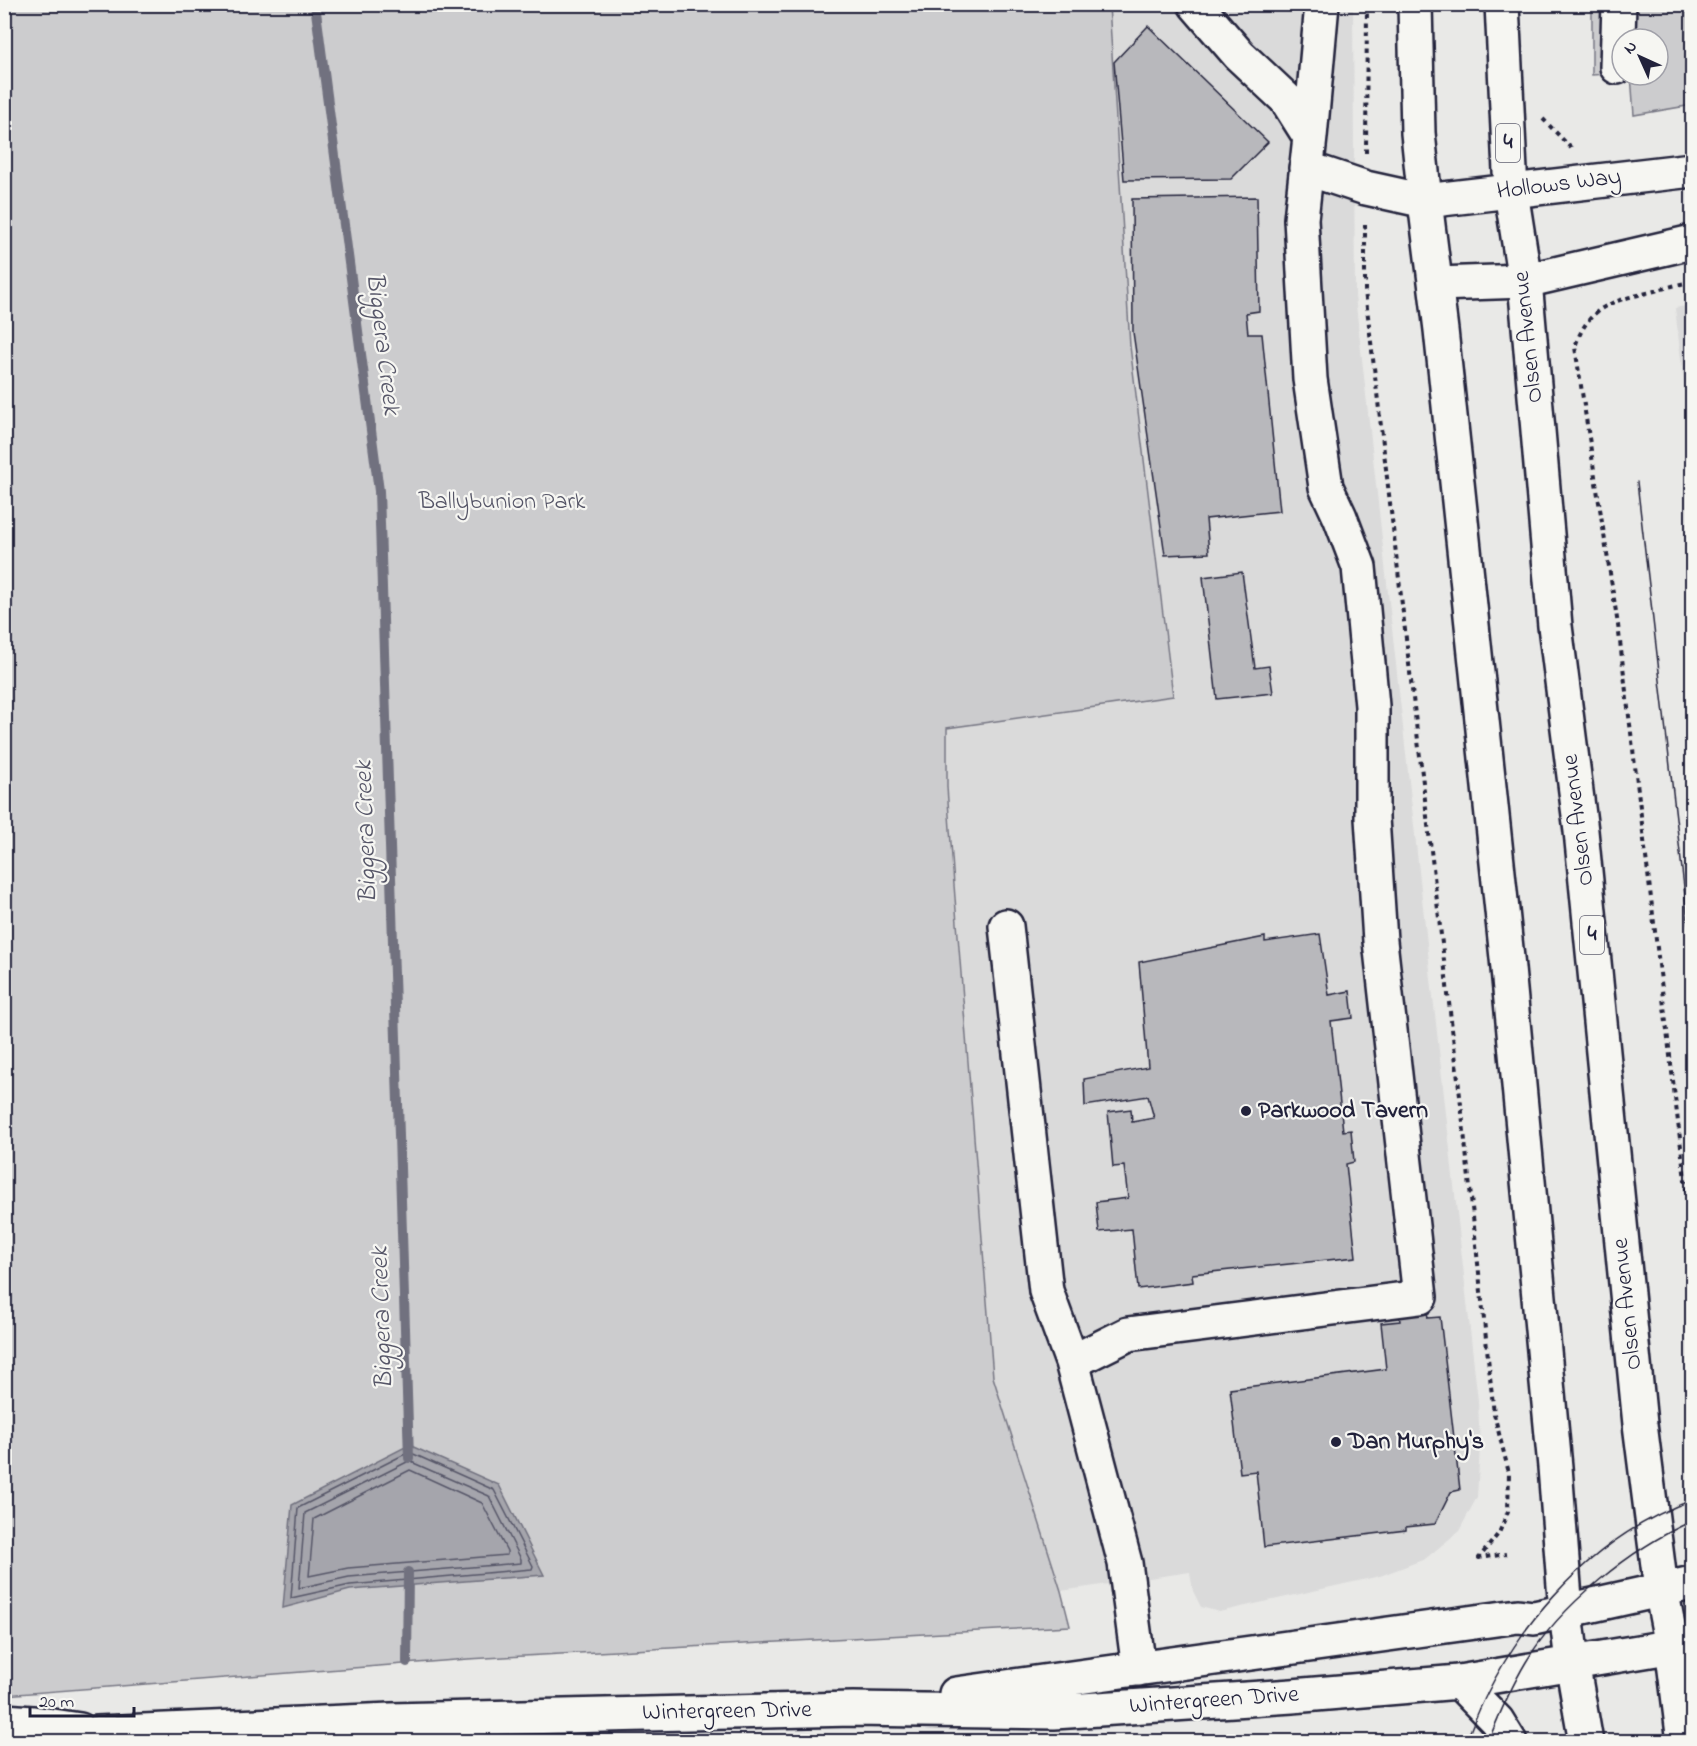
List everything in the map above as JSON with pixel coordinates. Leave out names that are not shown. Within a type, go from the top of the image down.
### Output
[{"type":"main road","points":[[1195,4],[1239,54],[1286,99],[1308,152]]},
{"type":"main road","points":[[1071,1362],[1128,1334],[1420,1297],[1380,941],[1372,818],[1372,706],[1359,567],[1326,487],[1310,379],[1301,219],[1322,4]]},
{"type":"main road","points":[[1415,4],[1418,133],[1507,958],[1554,1455],[1566,1612],[1586,1742]]},
{"type":"main road","name":"Olsen Avenue","points":[[1502,4],[1510,192],[1525,281],[1555,626],[1581,831],[1638,1402],[1661,1588],[1682,1644],[1684,1742]]},
{"type":"main road","points":[[1618,27],[1619,4]]},
{"type":"main road","name":"Hollows Way","points":[[1308,152],[1366,188],[1425,201],[1692,170]]},
{"type":"main road","points":[[1436,284],[1525,281],[1692,242]]},
{"type":"main road","points":[[1006,926],[1046,1291],[1071,1362],[1125,1563],[1139,1669]]},
{"type":"main road","name":"Wintergreen Drive","points":[[853,1709],[1518,1616],[1534,1618],[1661,1588],[1692,1583]]},
{"type":"main road","name":"Wintergreen Drive","points":[[50,1742],[97,1733],[391,1720],[853,1709],[1054,1712],[1459,1682],[1682,1644]]},
{"type":"main road","points":[[1459,1682],[1497,1721],[1510,1742]]},
{"type":"main road","name":"Wintergreen Drive","points":[[4,1721],[97,1733]]},
{"type":"path","points":[[1367,4],[1365,291],[1462,1113],[1494,1414],[1509,1473],[1508,1511],[1499,1533],[1479,1558],[1506,1554]]},
{"type":"path","points":[[1538,114],[1574,151]]},
{"type":"path","points":[[1692,282],[1624,297],[1598,310],[1583,328],[1575,347],[1618,625],[1692,1238]]},
{"type":"shaded area","points":[[1109,5],[1353,5],[1355,296],[1478,1401],[1480,1447],[1477,1497],[1459,1531],[1425,1559],[1380,1576],[1219,1612],[1201,1607],[1193,1591],[1190,1572],[1061,1591],[993,1377],[947,787],[947,727],[1173,695],[1130,346]]},
{"type":"shaded area","points":[[1692,305],[1692,454],[1675,308]]},
{"type":"green space","name":"Ballybunion Park","points":[[5,5],[1109,5],[1130,346],[1173,696],[947,728],[947,787],[993,1377],[1070,1626],[468,1659],[5,1695]]},
{"type":"green space","points":[[1592,5],[1692,5],[1692,105],[1634,115],[1632,87],[1670,87],[1670,27],[1610,27],[1610,74],[1592,75]]},
{"type":"water","points":[[409,1445],[499,1485],[544,1575],[350,1590],[283,1608],[292,1505]]},
{"type":"building","points":[[1148,26],[1268,142],[1231,179],[1124,180],[1114,62]]},
{"type":"building","points":[[1257,197],[1259,311],[1246,313],[1248,334],[1262,334],[1280,511],[1206,519],[1209,553],[1165,555],[1133,332],[1132,199]]},
{"type":"building","points":[[1692,403],[1692,449],[1687,405]]},
{"type":"building","points":[[1242,572],[1255,668],[1269,666],[1273,693],[1217,699],[1203,577]]},
{"type":"building","name":"Parkwood Tavern","points":[[1320,934],[1329,995],[1350,991],[1353,1018],[1331,1021],[1343,1131],[1351,1130],[1354,1162],[1346,1164],[1356,1257],[1192,1274],[1193,1282],[1138,1289],[1132,1229],[1099,1232],[1096,1202],[1128,1198],[1124,1166],[1113,1167],[1108,1112],[1131,1109],[1132,1122],[1154,1118],[1148,1096],[1085,1106],[1084,1079],[1148,1067],[1139,962],[1265,937],[1265,942]]},
{"type":"building","points":[[1427,1311],[1428,1318],[1440,1317],[1460,1490],[1451,1492],[1435,1524],[1406,1527],[1406,1530],[1264,1547],[1256,1471],[1240,1473],[1230,1389],[1386,1369],[1381,1323],[1400,1321],[1399,1315]]},
{"type":"waterway","name":"Biggera Creek","points":[[315,4],[379,491],[409,1458]]},
{"type":"waterway","name":"Biggera Creek","points":[[407,1662],[408,1572]]},
{"type":"tram line","points":[[1637,482],[1692,956]]},
{"type":"tram line","points":[[1466,1742],[1503,1665],[1527,1629],[1554,1596],[1584,1566],[1617,1540],[1653,1517],[1692,1500]]},
{"type":"tram line","points":[[1488,1742],[1526,1662],[1558,1620],[1578,1599],[1622,1562],[1669,1532],[1692,1521]]},
{"type":"place","name":"Parkwood Tavern","points":[[1246,1111]]},
{"type":"place","name":"Dan Murphy's","points":[[1336,1442]]}]
